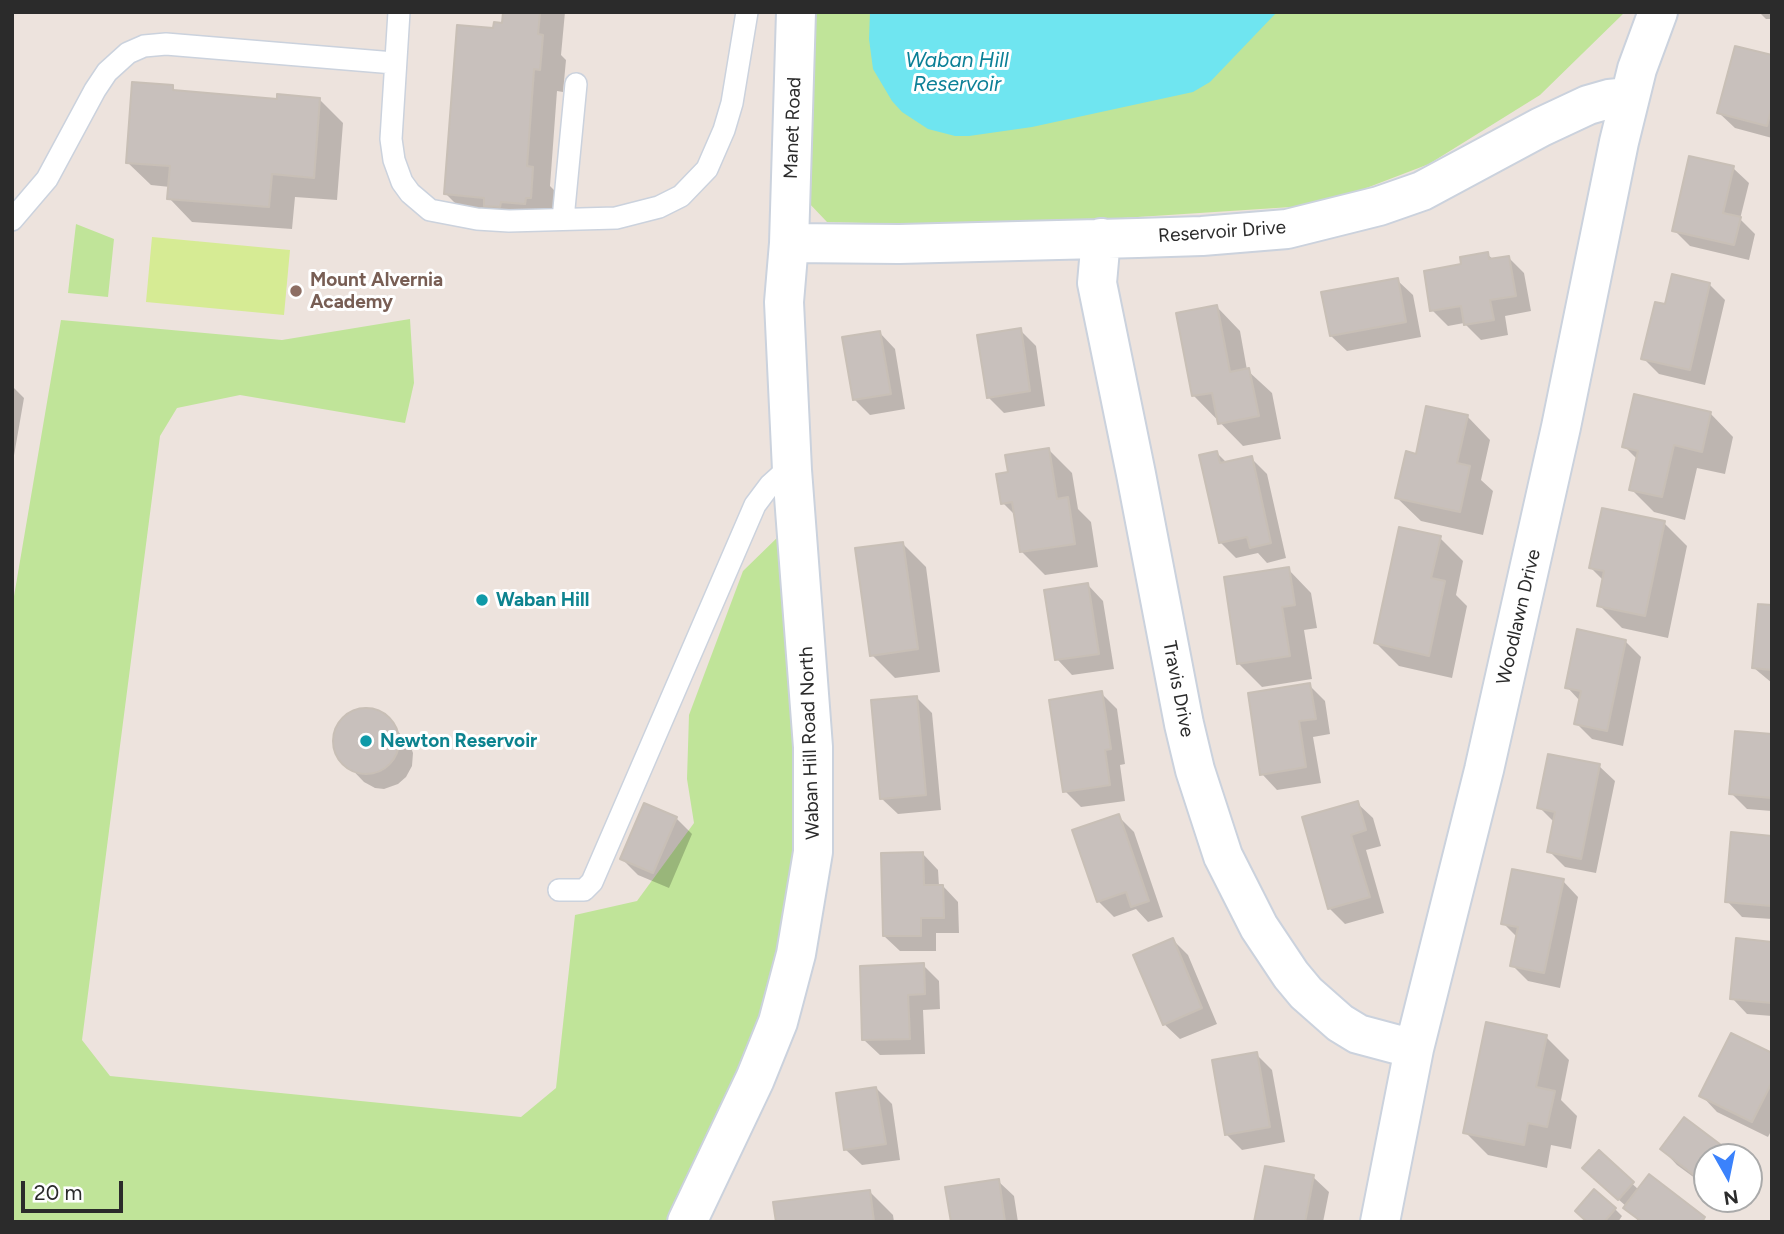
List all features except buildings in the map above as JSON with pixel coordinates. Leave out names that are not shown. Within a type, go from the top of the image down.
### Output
[{"type":"street","name":"Manet Road","points":[[789,243],[796,12]]},
{"type":"street","name":"Woodlawn Drive","points":[[1380,1222],[1414,1049],[1484,770],[1558,440],[1629,97],[1658,12]]},
{"type":"street","name":"Reservoir Drive","points":[[789,243],[899,244],[1243,233],[1287,229],[1336,218],[1422,191],[1588,105],[1629,97]]},
{"type":"street","name":"Travis Drive","points":[[1101,238],[1097,283],[1184,724],[1195,770],[1223,856],[1259,927],[1306,993],[1340,1023],[1358,1034],[1414,1049]]},
{"type":"street","name":"Waban Hill Road North","points":[[687,1222],[755,1079],[778,1022],[796,954],[814,852],[813,747],[792,470],[783,302],[789,243]]},
{"type":"lane","points":[[399,12],[394,63],[392,153],[402,182],[430,210],[477,219],[616,218],[660,207],[681,195],[707,169],[724,130],[732,103],[747,12]]},
{"type":"lane","points":[[12,220],[47,179],[107,72],[120,59],[137,49],[151,44],[166,44],[394,63]]},
{"type":"lane","points":[[563,219],[576,84]]},
{"type":"lane","points":[[559,890],[584,890],[592,882],[755,505],[770,485],[792,470]]},
{"type":"green space","points":[[813,12],[1625,12],[1540,95],[1429,164],[1322,205],[1092,220],[902,224],[827,222],[807,201]]},
{"type":"green space","points":[[76,224],[114,239],[108,297],[68,293]]},
{"type":"green space","points":[[152,237],[290,250],[284,315],[146,302]]},
{"type":"green space","points":[[410,319],[414,383],[405,423],[240,395],[177,408],[160,436],[82,1040],[110,1076],[521,1117],[556,1088],[575,915],[637,901],[694,823],[687,779],[689,715],[743,571],[782,533],[803,813],[763,1043],[672,1222],[12,1222],[12,608],[61,320],[282,340]]},
{"type":"water","name":"Waban Hill Reservoir","points":[[870,12],[1277,12],[1210,82],[1193,92],[1032,127],[955,136],[928,129],[902,112],[892,101],[873,69],[869,39]]},
{"type":"place","name":"Mount Alvernia Academy","points":[[296,291]]},
{"type":"place","name":"Waban Hill","points":[[482,600]]},
{"type":"place","name":"Newton Reservoir","points":[[366,741]]}]
